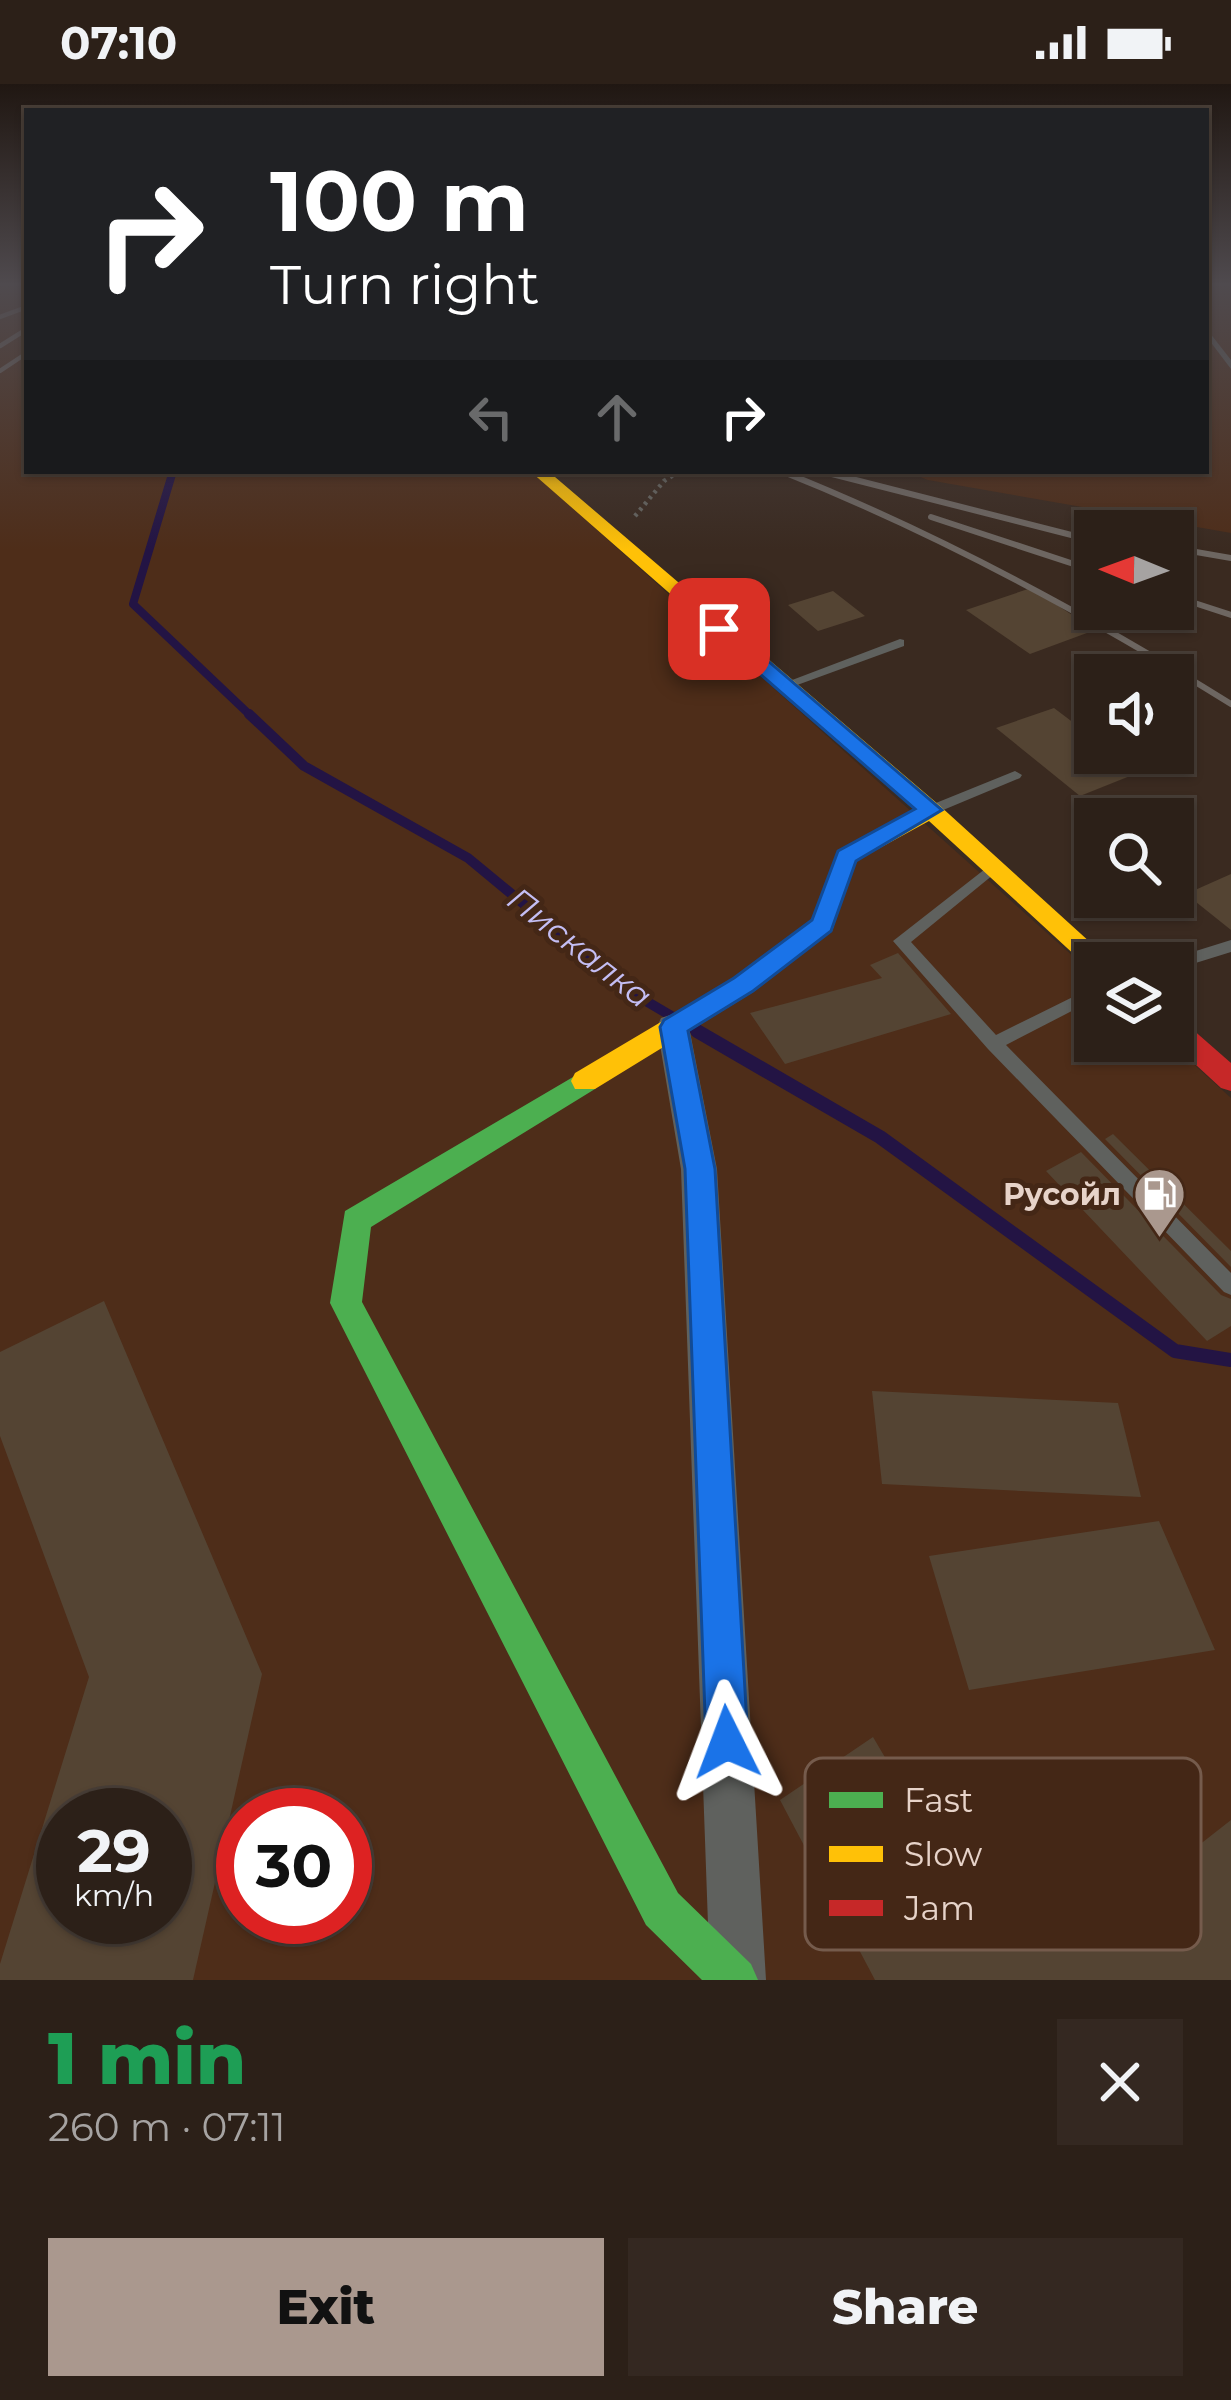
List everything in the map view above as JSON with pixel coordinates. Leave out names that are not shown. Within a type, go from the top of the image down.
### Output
[{"type":"street","points":[[541,474],[1077,942]]},
{"type":"street","points":[[736,1980],[662,1909],[346,1303],[356,1220],[743,985],[823,925],[846,857],[931,810]]},
{"type":"street","points":[[673,1027],[700,1169],[736,1980]]},
{"type":"street","points":[[1194,1047],[1231,1080]]},
{"type":"lane","points":[[785,686],[900,643]]},
{"type":"lane","points":[[931,810],[1015,775]]},
{"type":"lane","points":[[994,867],[902,941],[994,1044],[1231,1286]]},
{"type":"lane","points":[[1194,957],[1231,946]]},
{"type":"lane","points":[[994,1044],[1074,1003]]},
{"type":"path","points":[[621,544],[641,504],[676,474]]},
{"type":"shaded area","points":[[0,373],[24,373],[24,474],[534,474],[1074,957],[1074,1062],[1191,1062],[1231,1098],[1231,1980],[0,1980]]},
{"type":"shaded area","points":[[1209,373],[1231,373],[1231,533],[1194,527],[1194,510],[1100,510],[913,474],[1209,474]]},
{"type":"building","points":[[1031,588],[1074,616],[1074,630],[1095,630],[1030,654],[966,610]]},
{"type":"building","points":[[833,591],[865,616],[818,631],[788,605]]},
{"type":"building","points":[[1054,708],[1074,723],[1074,774],[1135,774],[1080,796],[996,728]]},
{"type":"building","points":[[1231,874],[1231,930],[1194,900],[1194,890]]},
{"type":"building","points":[[898,953],[951,1014],[785,1064],[750,1013],[882,978],[870,965]]},
{"type":"building","points":[[1113,1134],[1231,1251],[1231,1267],[1105,1139]]},
{"type":"building","points":[[1081,1152],[1221,1295],[1231,1299],[1231,1326],[1207,1341],[1046,1171]]},
{"type":"building","points":[[104,1301],[262,1674],[236,1788],[216,1788],[216,1878],[193,1980],[0,1980],[0,1964],[36,1848],[36,1944],[192,1944],[192,1788],[55,1788],[89,1677],[0,1436],[0,1352]]},
{"type":"building","points":[[872,1391],[1118,1403],[1141,1497],[882,1484]]},
{"type":"building","points":[[1159,1521],[1215,1650],[969,1690],[929,1556]]},
{"type":"building","points":[[873,1737],[885,1758],[842,1758]]},
{"type":"building","points":[[805,1783],[805,1847],[780,1800]]},
{"type":"building","points":[[1231,1820],[1231,1980],[875,1980],[859,1950],[1201,1950],[1201,1843]]},
{"type":"waterway","name":"Пискалка","points":[[172,474],[133,604],[252,717]]},
{"type":"waterway","name":"Пискалка","points":[[249,714],[304,766],[468,858],[629,991],[702,1034]]},
{"type":"waterway","name":"Пискалка","points":[[697,1031],[880,1137],[1175,1351],[1231,1360]]},
{"type":"railway","points":[[788,474],[1011,577],[1231,704]]},
{"type":"railway","points":[[832,474],[1074,536]]},
{"type":"railway","points":[[931,517],[1074,564]]},
{"type":"railway","points":[[1194,552],[1231,558]]},
{"type":"railway","points":[[1194,603],[1231,615]]},
{"type":"traffic: fast","points":[[585,1081],[356,1220],[346,1303],[662,1909],[735,1980]]},
{"type":"traffic: slow","points":[[541,474],[1077,942]]},
{"type":"traffic: slow","points":[[585,1081],[744,985],[823,925],[846,857],[931,810]]},
{"type":"traffic: jam","points":[[1194,1047],[1231,1080]]},
{"type":"place","name":"Русойл","points":[[1160,1240]]},
{"type":"route","points":[[719,629],[931,810],[846,857],[823,925],[743,985],[673,1027],[700,1169],[727,1742]]}]
